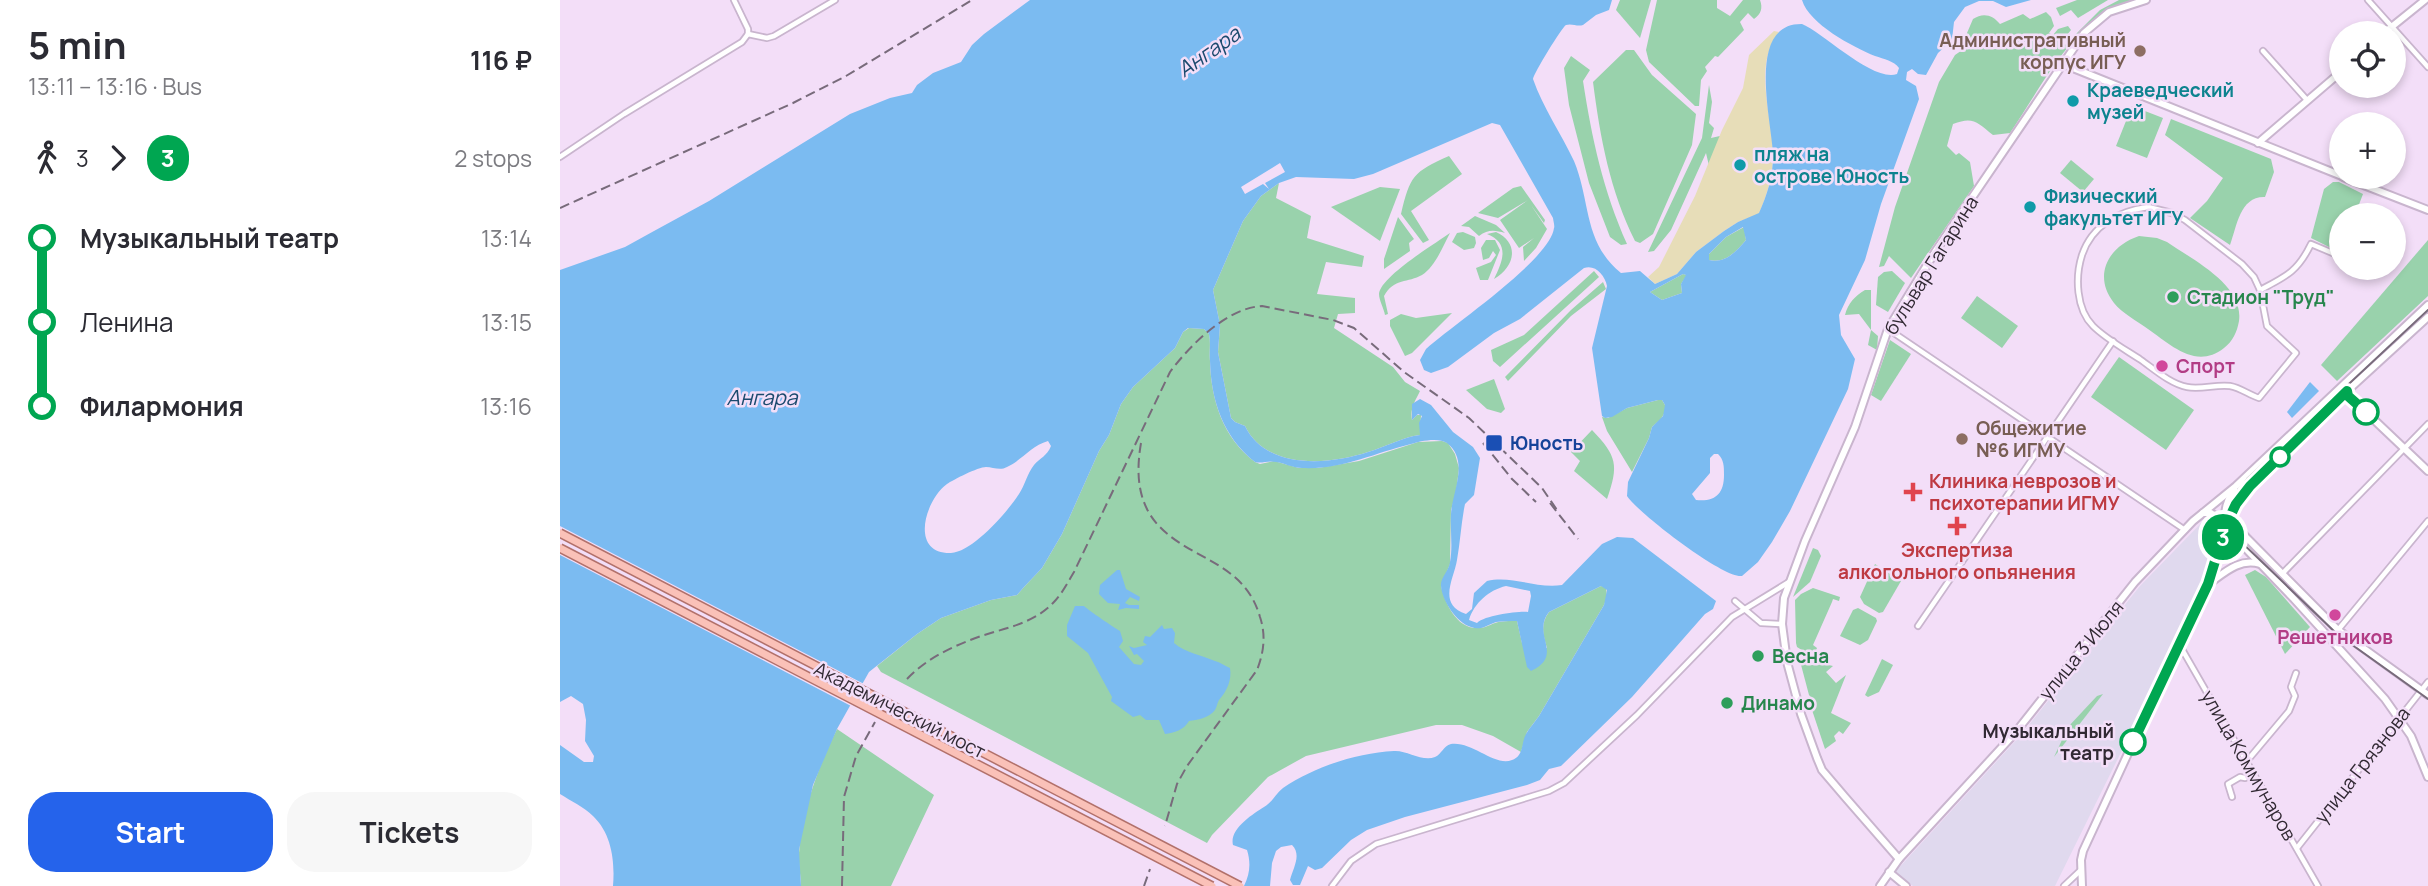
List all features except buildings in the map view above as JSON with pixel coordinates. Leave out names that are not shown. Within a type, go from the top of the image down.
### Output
[{"type":"main road","name":"Академический мост","points":[[560,533],[1240,886]]},
{"type":"main road","name":"Академический мост","points":[[560,548],[1212,886]]},
{"type":"street","points":[[560,157],[742,42],[748,29],[734,0]]},
{"type":"street","points":[[748,34],[774,37],[835,0]]},
{"type":"street","name":"бульвар Гагарина","points":[[1899,859],[1822,770],[1791,683],[1782,624],[1784,598],[1855,427],[1888,329],[1935,252],[2084,33],[2109,12],[2146,0]]},
{"type":"street","points":[[2368,0],[2386,21]]},
{"type":"street","points":[[2399,21],[2425,0]]},
{"type":"street","points":[[2406,43],[2428,67]]},
{"type":"street","points":[[2263,51],[2307,100]]},
{"type":"street","points":[[2063,64],[2329,171]]},
{"type":"street","points":[[2258,143],[2329,82]]},
{"type":"street","points":[[560,150],[569,149]]},
{"type":"street","points":[[2375,189],[2428,210]]},
{"type":"street","points":[[2148,207],[2161,209],[2185,220],[2242,264],[2254,277],[2260,290],[2267,326],[2296,353],[2259,398],[2232,386],[2185,387],[2166,378],[2113,341],[2092,326],[2084,312],[2079,297],[2082,253],[2101,225],[2115,216],[2148,207]]},
{"type":"street","points":[[2260,290],[2302,264],[2311,244],[2329,252]]},
{"type":"street","name":"улица 3 Июля","points":[[1880,886],[1899,859],[2015,733],[2135,582],[2185,530],[2236,486],[2428,305]]},
{"type":"street","points":[[2082,886],[2083,851],[2208,584],[2226,525],[2236,504],[2250,486],[2347,391],[2428,317]]},
{"type":"street","points":[[1888,329],[2185,530]]},
{"type":"street","points":[[1918,626],[2113,341]]},
{"type":"street","points":[[2348,379],[2348,396],[2428,471]]},
{"type":"street","points":[[2282,574],[2428,424]]},
{"type":"street","points":[[2226,525],[2225,511],[2236,486]]},
{"type":"street","points":[[2203,513],[2211,513],[2226,525],[2232,536],[2330,639],[2399,718],[2411,736],[2428,777]]},
{"type":"street","points":[[2231,516],[2237,528],[2337,631],[2425,693]]},
{"type":"street","points":[[2337,631],[2428,521]]},
{"type":"street","points":[[2226,525],[2237,528]]},
{"type":"street","points":[[2208,584],[2239,564],[2260,564]]},
{"type":"street","points":[[1332,886],[1351,861],[1376,844],[1549,791],[1564,783],[1637,715],[1732,617],[1789,582]]},
{"type":"street","points":[[1735,601],[1766,624],[1782,624]]},
{"type":"street","name":"улица Коммунаров","points":[[2179,643],[2318,886]]},
{"type":"street","points":[[2248,761],[2289,711],[2295,696],[2291,687],[2296,673]]},
{"type":"street","name":"улица Грязнова","points":[[2297,848],[2399,718],[2425,693],[2428,682]]},
{"type":"street","points":[[2232,797],[2228,784],[2240,777],[2245,778]]},
{"type":"street","points":[[2064,886],[2081,870]]},
{"type":"street","points":[[1889,872],[1906,886]]},
{"type":"shaded area","points":[[2207,517],[2221,527],[2207,578],[2055,886],[1913,886],[1895,872],[2020,736],[2140,586]]},
{"type":"green space","points":[[1620,0],[1651,0],[1640,38],[1616,10]]},
{"type":"green space","points":[[1657,0],[1717,0],[1717,8],[1730,16],[1743,0],[1760,0],[1758,15],[1754,19],[1748,13],[1740,22],[1744,30],[1705,67],[1707,71],[1701,80],[1699,106],[1695,106],[1649,62],[1646,50]]},
{"type":"green space","points":[[2077,0],[2108,0],[2078,18],[2071,10],[2060,16],[2056,8]]},
{"type":"green space","points":[[2119,0],[2132,0],[2111,9],[2076,38],[2010,133],[1993,135],[1979,124],[1970,121],[1953,124],[1947,146],[1956,155],[1959,153],[1970,162],[1974,186],[1911,278],[1889,256],[1884,266],[1879,267],[1895,207],[1939,82],[1955,55],[1971,44],[1967,33],[1973,19],[1988,15],[2000,24],[2023,14],[2030,19],[2046,12],[2054,26],[2049,33],[2053,35],[2058,29],[2068,26],[2071,30],[2062,41],[2065,45],[2100,10]]},
{"type":"green space","points":[[1626,50],[1634,50],[1652,75],[1696,114],[1692,145],[1653,234],[1640,243],[1635,241],[1626,222],[1613,183],[1593,82]]},
{"type":"green space","points":[[1571,56],[1590,70],[1583,81],[1595,144],[1611,204],[1627,244],[1621,245],[1610,237],[1589,183],[1569,105],[1564,68]]},
{"type":"green space","points":[[1709,85],[1712,102],[1709,123],[1714,128],[1711,138],[1733,133],[1710,170],[1706,153],[1671,230],[1654,251],[1648,252],[1702,138]]},
{"type":"green space","points":[[2132,106],[2163,118],[2147,158],[2116,146]]},
{"type":"green space","points":[[2171,119],[2271,159],[2274,172],[2265,197],[2250,201],[2245,207],[2230,245],[2190,218],[2207,201],[2223,178],[2165,135]]},
{"type":"green space","points":[[1449,156],[1462,174],[1411,211],[1429,240],[1423,243],[1401,214],[1404,201],[1411,183],[1420,171]]},
{"type":"green space","points":[[2071,160],[2094,179],[2083,192],[2060,173]]},
{"type":"green space","points":[[1279,183],[1276,198],[1311,216],[1307,238],[1364,256],[1362,267],[1326,262],[1317,294],[1355,298],[1355,313],[1338,314],[1334,328],[1393,367],[1405,382],[1420,391],[1413,405],[1412,420],[1421,415],[1420,435],[1335,460],[1300,460],[1283,457],[1268,450],[1255,440],[1245,426],[1231,418],[1218,352],[1220,325],[1213,290],[1243,221],[1261,196]]},
{"type":"green space","points":[[2329,185],[2329,189],[2353,189],[2363,194],[2360,203],[2329,203],[2329,247],[2311,238],[2324,189]]},
{"type":"green space","points":[[1521,186],[1545,220],[1544,223],[1531,205],[1547,229],[1536,248],[1524,261],[1523,247],[1534,238],[1519,248],[1500,220],[1528,200],[1498,218],[1478,213],[1513,188]]},
{"type":"green space","points":[[1380,187],[1400,189],[1380,241],[1331,207]]},
{"type":"green space","points":[[1475,216],[1496,225],[1505,233],[1492,231],[1479,236],[1469,227],[1461,226]]},
{"type":"green space","points":[[1398,217],[1414,239],[1409,243],[1410,251],[1384,269],[1384,259]]},
{"type":"green space","points":[[1744,227],[1746,240],[1735,252],[1720,260],[1709,260],[1709,254],[1726,237]]},
{"type":"green space","points":[[1463,232],[1475,237],[1474,248],[1464,250],[1452,242],[1457,233]]},
{"type":"green space","points":[[1496,232],[1509,242],[1512,255],[1507,268],[1494,279],[1502,259],[1502,247],[1487,234]]},
{"type":"green space","points":[[1450,233],[1427,271],[1388,290],[1384,296],[1388,314],[1385,315],[1379,296],[1382,287],[1398,270]]},
{"type":"green space","points":[[2139,236],[2167,242],[2203,265],[2234,296],[2239,321],[2234,336],[2224,348],[2204,357],[2184,353],[2114,303],[2104,282],[2107,263],[2119,247]]},
{"type":"green space","points":[[1486,240],[1495,240],[1500,250],[1488,280],[1480,280],[1476,268],[1491,262],[1496,255],[1493,251],[1489,258],[1483,260],[1481,248]]},
{"type":"green space","points":[[2428,240],[2428,296],[2337,381],[2321,365],[2394,280],[2406,280],[2406,266]]},
{"type":"green space","points":[[1594,271],[1599,277],[1500,367],[1493,361],[1491,350],[1524,335]]},
{"type":"green space","points":[[1892,271],[1905,283],[1888,312],[1876,305],[1878,277],[1884,272]]},
{"type":"green space","points":[[1683,274],[1687,275],[1681,284],[1682,293],[1662,300],[1650,292]]},
{"type":"green space","points":[[1603,282],[1606,289],[1571,316],[1508,381],[1505,377],[1571,310]]},
{"type":"green space","points":[[1865,290],[1871,290],[1871,330],[1859,314],[1845,315],[1852,300]]},
{"type":"green space","points":[[1977,296],[2018,326],[2002,348],[1961,318]]},
{"type":"green space","points":[[1452,313],[1412,353],[1405,356],[1390,326],[1390,320],[1401,314],[1416,318]]},
{"type":"green space","points":[[1189,328],[1204,329],[1209,334],[1211,376],[1216,404],[1235,442],[1255,462],[1260,464],[1274,461],[1299,468],[1318,468],[1359,461],[1418,442],[1448,443],[1459,468],[1451,510],[1450,564],[1441,586],[1453,614],[1464,625],[1481,628],[1497,622],[1517,621],[1522,643],[1547,648],[1543,625],[1549,612],[1601,586],[1606,587],[1604,605],[1527,732],[1521,752],[1493,736],[1462,725],[1436,725],[1306,756],[1268,777],[1207,843],[881,672],[877,666],[941,618],[991,600],[1017,595],[1042,568],[1062,534],[1121,404],[1133,387],[1175,348],[1183,332]]},
{"type":"green space","points":[[1871,330],[1878,336],[1877,350],[1868,345]]},
{"type":"green space","points":[[1890,340],[1911,354],[1881,401],[1871,395]]},
{"type":"green space","points":[[2119,357],[2194,410],[2166,450],[2091,397]]},
{"type":"green space","points":[[1494,379],[1505,409],[1501,413],[1487,409],[1466,390]]},
{"type":"green space","points":[[1662,400],[1665,405],[1665,412],[1652,427],[1632,472],[1607,431],[1602,417],[1608,418],[1627,408]]},
{"type":"green space","points":[[1592,430],[1607,447],[1613,462],[1613,478],[1607,499],[1574,471],[1580,461],[1571,452]]},
{"type":"green space","points":[[1813,548],[1818,550],[1821,556],[1810,582],[1793,597]]},
{"type":"green space","points":[[1875,564],[1901,581],[1883,612],[1879,613],[1864,604],[1860,597]]},
{"type":"green space","points":[[2255,570],[2266,577],[2310,627],[2285,654],[2245,575]]},
{"type":"green space","points":[[1813,588],[1840,597],[1839,601],[1833,599],[1813,645],[1817,648],[1815,653],[1808,654],[1797,647],[1796,643],[1795,600]]},
{"type":"green space","points":[[1858,608],[1877,621],[1868,640],[1860,645],[1840,636],[1853,610]]},
{"type":"green space","points":[[1802,659],[1833,666],[1826,672],[1836,683],[1846,675],[1831,713],[1851,723],[1843,734],[1839,731],[1834,736],[1836,741],[1825,749],[1811,707],[1816,703],[1809,695],[1800,661]]},
{"type":"green space","points":[[1882,659],[1893,665],[1879,692],[1868,697],[1865,695]]},
{"type":"green space","points":[[2103,694],[2054,757],[2068,727],[2097,696]]},
{"type":"green space","points":[[837,729],[934,795],[891,886],[801,886],[799,857],[807,805]]},
{"type":"sand","name":"пляж на острове Юность","points":[[1774,31],[1779,32],[1771,46],[1765,76],[1773,163],[1759,214],[1724,231],[1696,252],[1677,274],[1655,284],[1648,277],[1659,267],[1695,196],[1722,130],[1743,88],[1749,55]]},
{"type":"water","name":"Ангара","points":[[1030,0],[1612,0],[1609,10],[1596,15],[1583,25],[1566,25],[1548,50],[1533,79],[1574,161],[1600,248],[1621,273],[1640,271],[1655,284],[1677,274],[1696,252],[1724,231],[1759,213],[1769,186],[1773,164],[1767,100],[1767,57],[1773,40],[1784,28],[1802,24],[1875,71],[1887,75],[1897,74],[1899,68],[1889,60],[1855,47],[1822,26],[1806,9],[1802,0],[2031,0],[2006,7],[1993,1],[1979,1],[1965,7],[1954,22],[1952,40],[1938,53],[1926,75],[1918,74],[1912,69],[1907,72],[1906,80],[1916,86],[1919,99],[1881,204],[1865,260],[1839,315],[1841,335],[1855,359],[1848,389],[1790,511],[1758,562],[1742,576],[1718,567],[1682,544],[1627,496],[1628,482],[1652,427],[1663,416],[1665,405],[1662,400],[1658,400],[1627,408],[1612,417],[1602,416],[1592,348],[1607,286],[1602,274],[1596,269],[1584,268],[1520,319],[1494,333],[1448,367],[1431,373],[1424,370],[1420,360],[1426,349],[1519,274],[1548,241],[1554,227],[1553,218],[1500,125],[1492,123],[1373,174],[1354,179],[1296,177],[1279,183],[1261,196],[1243,221],[1213,290],[1220,325],[1218,352],[1231,418],[1245,426],[1255,440],[1268,450],[1283,457],[1335,460],[1420,435],[1419,423],[1422,416],[1418,414],[1412,420],[1412,404],[1420,399],[1431,405],[1453,432],[1473,447],[1480,458],[1474,495],[1465,504],[1450,590],[1452,604],[1457,610],[1466,614],[1472,609],[1474,593],[1487,581],[1562,585],[1602,544],[1617,537],[1633,538],[1716,601],[1713,609],[1705,614],[1632,697],[1561,766],[1549,769],[1540,780],[1367,830],[1351,840],[1322,868],[1315,870],[1308,866],[1300,885],[1293,885],[1290,880],[1296,862],[1295,849],[1292,845],[1281,847],[1276,851],[1272,863],[1270,886],[1244,886],[1248,877],[1248,855],[1247,850],[1233,845],[1235,833],[1283,788],[1308,774],[1350,758],[1380,752],[1399,751],[1430,758],[1437,756],[1451,744],[1467,746],[1498,760],[1516,758],[1526,734],[1604,605],[1607,590],[1601,586],[1549,612],[1543,629],[1546,658],[1531,671],[1527,667],[1517,621],[1496,622],[1481,628],[1471,627],[1451,611],[1444,598],[1441,583],[1450,562],[1451,514],[1459,468],[1454,450],[1447,443],[1439,440],[1424,441],[1344,464],[1317,468],[1255,462],[1235,441],[1216,404],[1211,376],[1209,334],[1204,329],[1188,328],[1175,348],[1133,387],[1121,404],[1062,534],[1042,568],[1017,595],[991,600],[941,618],[869,672],[837,729],[813,785],[799,850],[801,886],[613,886],[613,858],[604,831],[582,807],[560,794],[560,745],[584,762],[593,762],[594,756],[585,741],[586,720],[583,704],[571,696],[560,702],[560,270],[625,247],[709,201],[850,114],[890,98],[912,93],[917,85],[933,73],[961,62],[972,45]],"holes":[[[1743,227],[1746,240],[1725,258],[1709,260],[1709,254],[1726,237]],[[1683,274],[1686,275],[1681,284],[1682,293],[1662,300],[1650,292]],[[1048,441],[1051,446],[1032,468],[1014,501],[989,530],[960,551],[938,551],[930,545],[925,536],[928,513],[932,502],[947,484],[982,468],[1004,468]],[[1718,454],[1723,461],[1722,487],[1713,498],[1696,500],[1692,494],[1710,473],[1710,458]],[[1506,586],[1530,591],[1528,612],[1494,616],[1477,623],[1469,620],[1478,603]]]},
{"type":"water","points":[[2310,382],[2319,391],[2292,418],[2287,412]]},
{"type":"water","points":[[1120,570],[1126,589],[1140,597],[1139,601],[1130,597],[1125,603],[1139,605],[1139,609],[1118,610],[1120,604],[1108,603],[1099,594],[1100,585]]},
{"type":"water","points":[[1075,606],[1084,606],[1120,631],[1123,641],[1119,647],[1134,664],[1141,665],[1144,661],[1137,654],[1134,655],[1129,646],[1134,648],[1147,645],[1143,642],[1145,636],[1150,637],[1162,625],[1164,629],[1172,628],[1175,633],[1174,643],[1189,652],[1230,668],[1228,685],[1215,710],[1206,717],[1189,721],[1184,727],[1165,734],[1159,720],[1146,720],[1140,715],[1133,717],[1111,701],[1112,697],[1088,653],[1067,636],[1067,625]]},
{"type":"pier","points":[[1280,163],[1285,172],[1265,183],[1269,189],[1263,184],[1245,194],[1241,187]]},
{"type":"pier","points":[[560,526],[866,685],[853,707],[560,555]]},
{"type":"tram line","points":[[2428,310],[2247,479],[2231,502],[2226,519],[2237,538],[2337,634],[2428,699]]},
{"type":"railway","points":[[560,208],[793,103],[846,76],[972,0]]},
{"type":"railway","points":[[907,679],[941,653],[1028,620],[1045,610],[1056,599],[1074,572],[1170,372],[1210,330],[1249,308],[1262,306],[1333,320],[1354,328],[1404,372],[1469,418],[1542,488],[1557,510]]},
{"type":"railway","points":[[1141,443],[1140,486],[1151,516],[1171,537],[1242,584],[1260,617],[1264,637],[1257,670],[1187,766],[1177,784],[1165,826]]},
{"type":"railway","points":[[1483,443],[1512,479],[1536,502]]},
{"type":"railway","points":[[1550,503],[1578,539]]},
{"type":"railway","points":[[842,886],[844,797],[856,756],[875,722]]},
{"type":"railway","points":[[1144,886],[1150,869]]},
{"type":"bus line","name":"3","points":[[2133,742],[2208,584],[2226,525],[2236,504],[2250,486],[2347,391],[2348,396],[2366,412]]},
{"type":"place","name":"Административный корпус ИГУ","points":[[2140,51]]},
{"type":"place","name":"Краеведческий музей","points":[[2073,101]]},
{"type":"place","name":"пляж на острове Юность","points":[[1740,165]]},
{"type":"place","name":"Физический факультет ИГУ","points":[[2030,207]]},
{"type":"place","name":"Стадион \"Труд\"","points":[[2173,297]]},
{"type":"place","name":"Спорт","points":[[2162,366]]},
{"type":"place","name":"Общежитие №6 ИГМУ","points":[[1962,439]]},
{"type":"place","name":"Юность","points":[[1494,443]]},
{"type":"place","name":"Клиника неврозов и психотерапии ИГМУ","points":[[1913,492]]},
{"type":"place","name":"Экспертиза алкогольного опьянения","points":[[1957,526]]},
{"type":"place","name":"Решетников","points":[[2335,615]]},
{"type":"place","name":"Весна","points":[[1758,656]]},
{"type":"place","name":"Динамо","points":[[1727,703]]},
{"type":"place","name":"Музыкальный театр","points":[[2133,742]]}]
